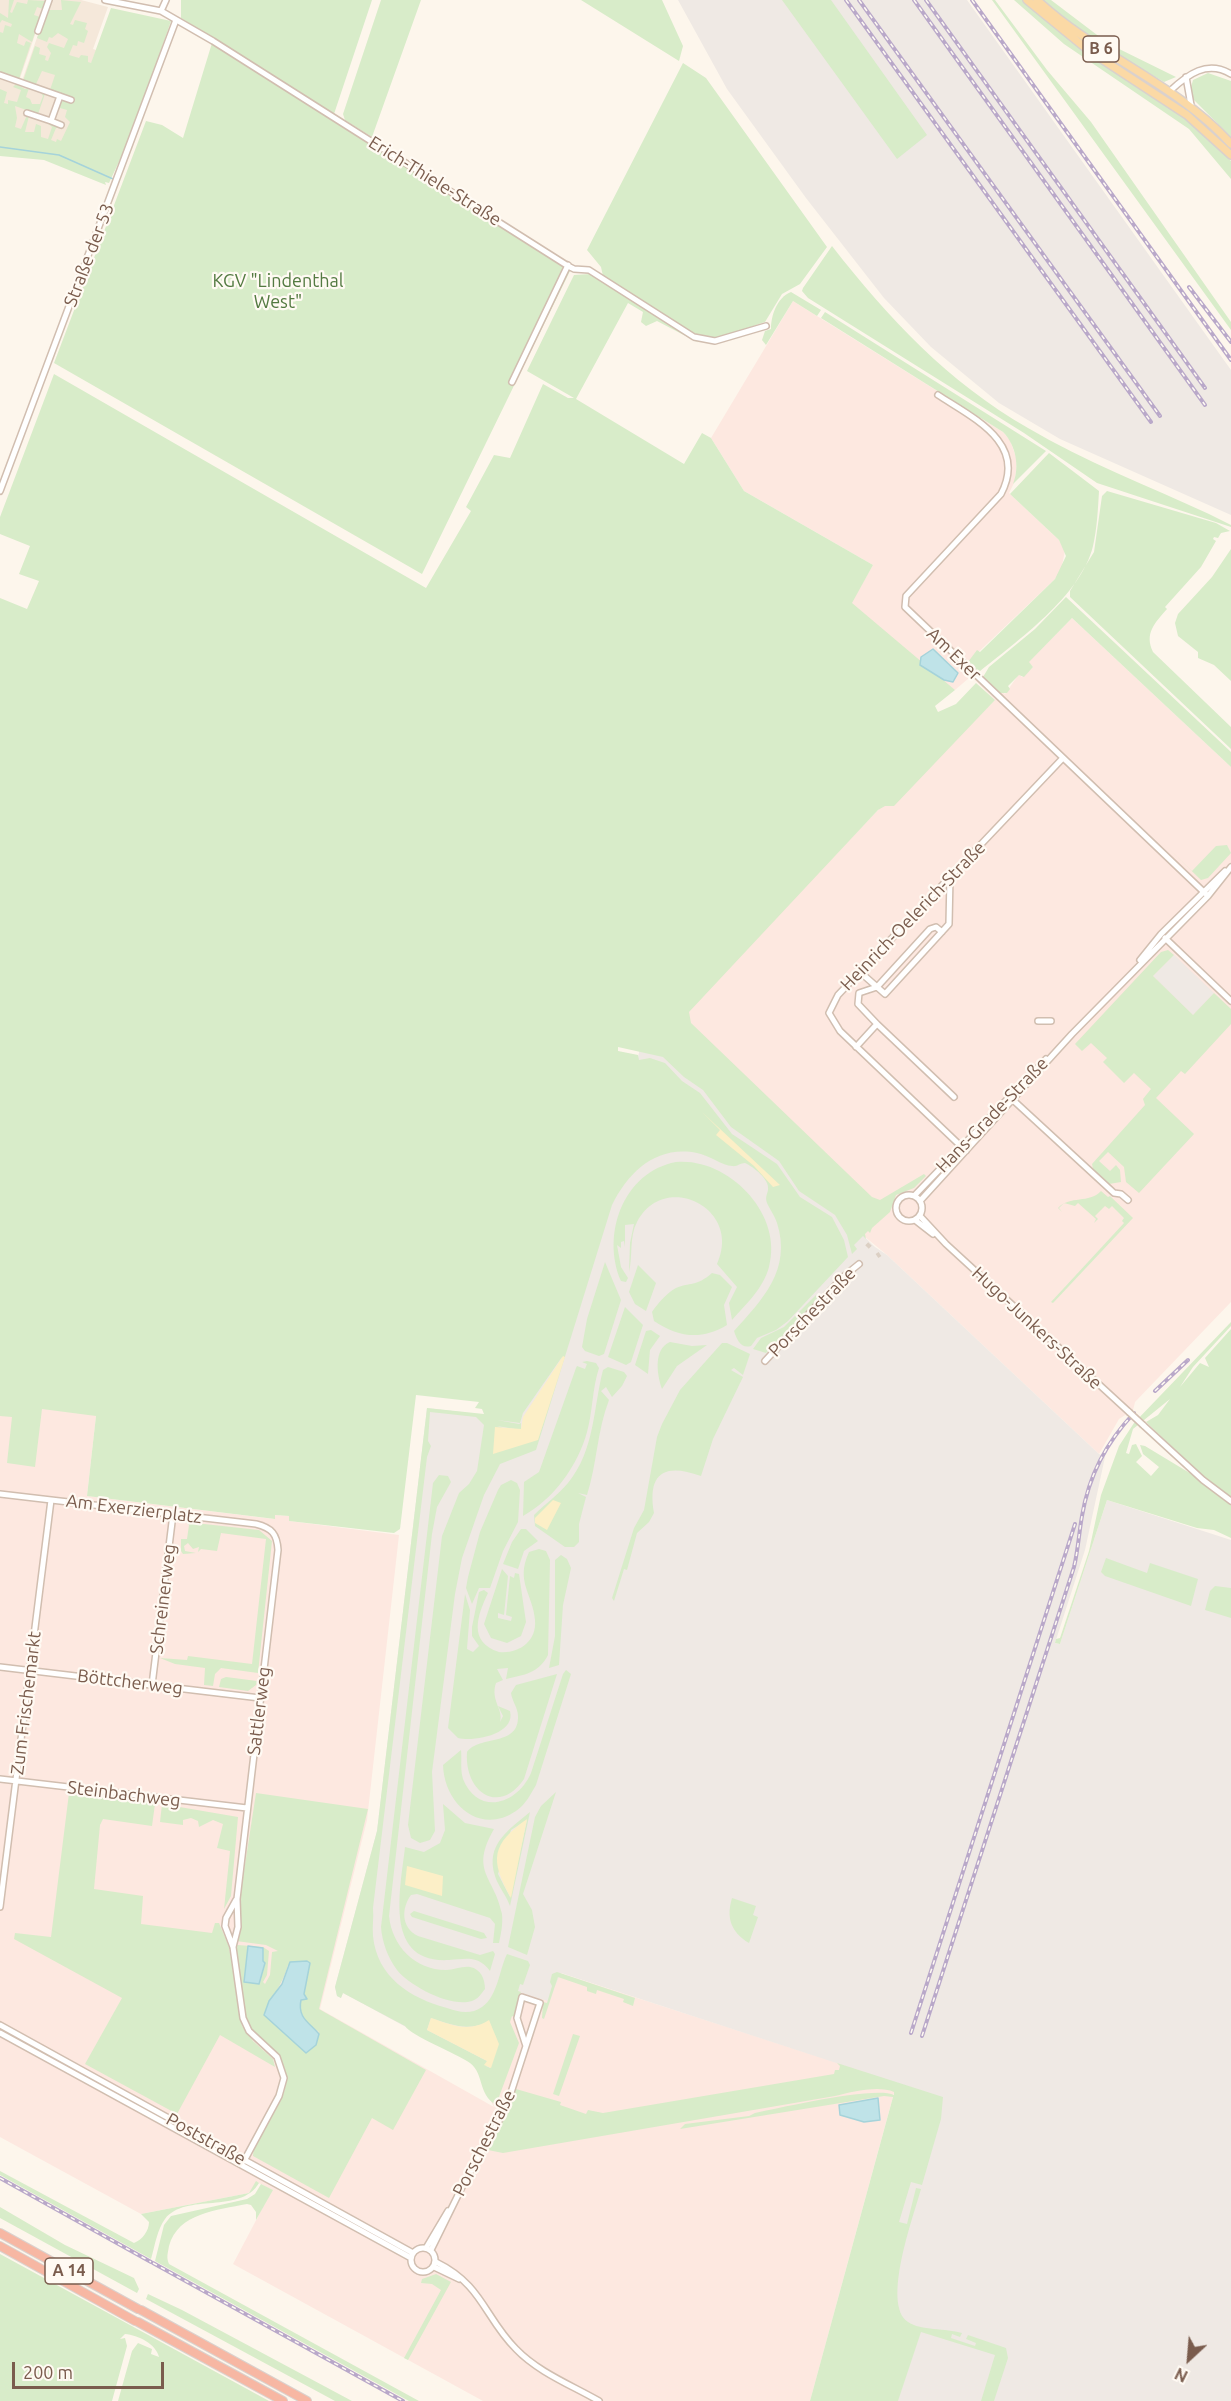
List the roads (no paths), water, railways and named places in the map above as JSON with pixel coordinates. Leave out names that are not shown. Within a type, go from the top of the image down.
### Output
[{"type":"highway","name":"A 14","points":[[0,2233],[307,2401]]},
{"type":"highway","name":"A 14","points":[[0,2246],[283,2401]]},
{"type":"main road","name":"B 6","points":[[1027,0],[1088,50],[1165,98],[1209,132],[1231,155]]},
{"type":"main road","name":"B 6","points":[[1037,0],[1084,38],[1191,105],[1231,144]]},
{"type":"main road","points":[[1165,98],[1170,91]]},
{"type":"street","points":[[38,31],[49,0]]},
{"type":"street","name":"Erich-Thiele-Straße","points":[[105,0],[161,11],[568,266],[574,269],[589,270],[700,340],[715,341],[766,326]]},
{"type":"street","points":[[161,11],[166,0]]},
{"type":"street","name":"Straße der 53","points":[[0,490],[176,20]]},
{"type":"street","points":[[1170,91],[1195,71],[1212,68],[1231,74]]},
{"type":"street","points":[[0,75],[71,100]]},
{"type":"street","points":[[1186,77],[1191,105]]},
{"type":"street","points":[[51,121],[60,96]]},
{"type":"street","points":[[27,113],[62,125]]},
{"type":"street","points":[[512,382],[568,266]]},
{"type":"street","name":"Am Exer","points":[[938,396],[995,435],[1006,455],[1007,475],[1001,494],[906,596],[905,607],[1208,896]]},
{"type":"street","name":"Heinrich-Oelerich-Straße","points":[[966,1151],[856,1047],[832,1022],[829,1013],[838,995],[1062,759]]},
{"type":"street","name":"Hans-Grade-Straße","points":[[1128,975],[1161,934],[1231,866]]},
{"type":"street","name":"Hans-Grade-Straße","points":[[914,1196],[1008,1096],[1208,896],[1231,866]]},
{"type":"street","points":[[860,972],[885,994],[942,932],[951,919],[950,877]]},
{"type":"street","points":[[942,932],[936,927],[930,929],[877,987],[862,990],[857,1000],[860,1007],[954,1097]]},
{"type":"street","points":[[1161,934],[1231,1001]]},
{"type":"street","points":[[1038,1021],[1052,1022]]},
{"type":"street","points":[[856,1047],[877,1024]]},
{"type":"street","name":"Hans-Grade-Straße","points":[[920,1201],[1014,1101],[1072,1034]]},
{"type":"street","points":[[1008,1096],[1114,1193],[1121,1194],[1128,1200]]},
{"type":"street","points":[[914,1196],[920,1201],[922,1208],[917,1218],[902,1219],[897,1208],[902,1198],[914,1196]]},
{"type":"street","name":"Hugo-Junkers-Straße","points":[[917,1218],[1203,1480],[1231,1501]]},
{"type":"street","name":"Porschestraße","points":[[765,1361],[843,1277],[859,1264]]},
{"type":"street","name":"Am Exerzierplatz","points":[[0,1494],[267,1527]]},
{"type":"street","name":"Zum Frischemarkt","points":[[0,1907],[51,1500]]},
{"type":"street","name":"Schreinerweg","points":[[152,1685],[174,1514]]},
{"type":"street","name":"Sattlerweg","points":[[232,1947],[236,1931],[237,1899],[247,1808],[278,1550],[275,1535],[267,1527]]},
{"type":"street","name":"Böttcherweg","points":[[0,1667],[260,1698]]},
{"type":"street","name":"Steinbachweg","points":[[0,1779],[247,1808]]},
{"type":"street","name":"Sattlerweg","points":[[237,1899],[228,1914],[225,1926],[232,1947],[245,2025],[277,2057],[284,2078],[279,2096],[243,2163]]},
{"type":"street","points":[[228,1914],[237,1916]]},
{"type":"street","points":[[228,1931],[236,1931]]},
{"type":"street","name":"Porschestraße","points":[[428,2249],[506,2108],[540,2003],[522,1997],[517,2018],[526,2046]]},
{"type":"street","name":"Poststraße","points":[[0,2025],[84,2075],[412,2256],[413,2267],[418,2272],[426,2272],[435,2264],[465,2282],[483,2301],[503,2334],[520,2353],[598,2401]]},
{"type":"street","name":"Poststraße","points":[[0,2033],[84,2075]]},
{"type":"street","points":[[412,2256],[428,2249],[435,2264]]},
{"type":"water","points":[[933,649],[958,673],[953,682],[944,680],[920,665],[921,657]]},
{"type":"water","points":[[248,1946],[263,1948],[265,1963],[259,1984],[244,1982]]},
{"type":"water","points":[[307,1961],[310,1963],[304,1994],[307,1999],[301,2000],[300,2006],[305,2020],[319,2034],[316,2045],[306,2053],[264,2015],[269,2001],[282,1984],[290,1962]]},
{"type":"water","points":[[878,2098],[880,2120],[864,2122],[840,2115],[839,2105]]},
{"type":"waterway","points":[[126,147],[152,77]]},
{"type":"waterway","points":[[0,147],[59,155],[113,179]]},
{"type":"waterway","points":[[114,178],[118,168]]},
{"type":"tunnel","points":[[867,1247],[870,1244]]},
{"type":"railway","points":[[846,0],[1151,422]]},
{"type":"railway","points":[[859,0],[1160,416]]},
{"type":"railway","points":[[914,0],[1205,405]]},
{"type":"railway","points":[[926,0],[1205,388]]},
{"type":"railway","points":[[972,0],[1231,360]]},
{"type":"railway","points":[[1189,287],[1231,342]]},
{"type":"railway","points":[[1155,1391],[1188,1360]]},
{"type":"railway","points":[[922,2036],[1074,1567],[1089,1487],[1107,1448],[1134,1413]]},
{"type":"railway","points":[[911,2033],[1075,1524]]},
{"type":"railway","points":[[0,2178],[151,2262]]},
{"type":"railway","points":[[153,2263],[403,2401]]},
{"type":"park label","name":"KGV \"Lindenthal West\"","points":[[278,291]]}]
